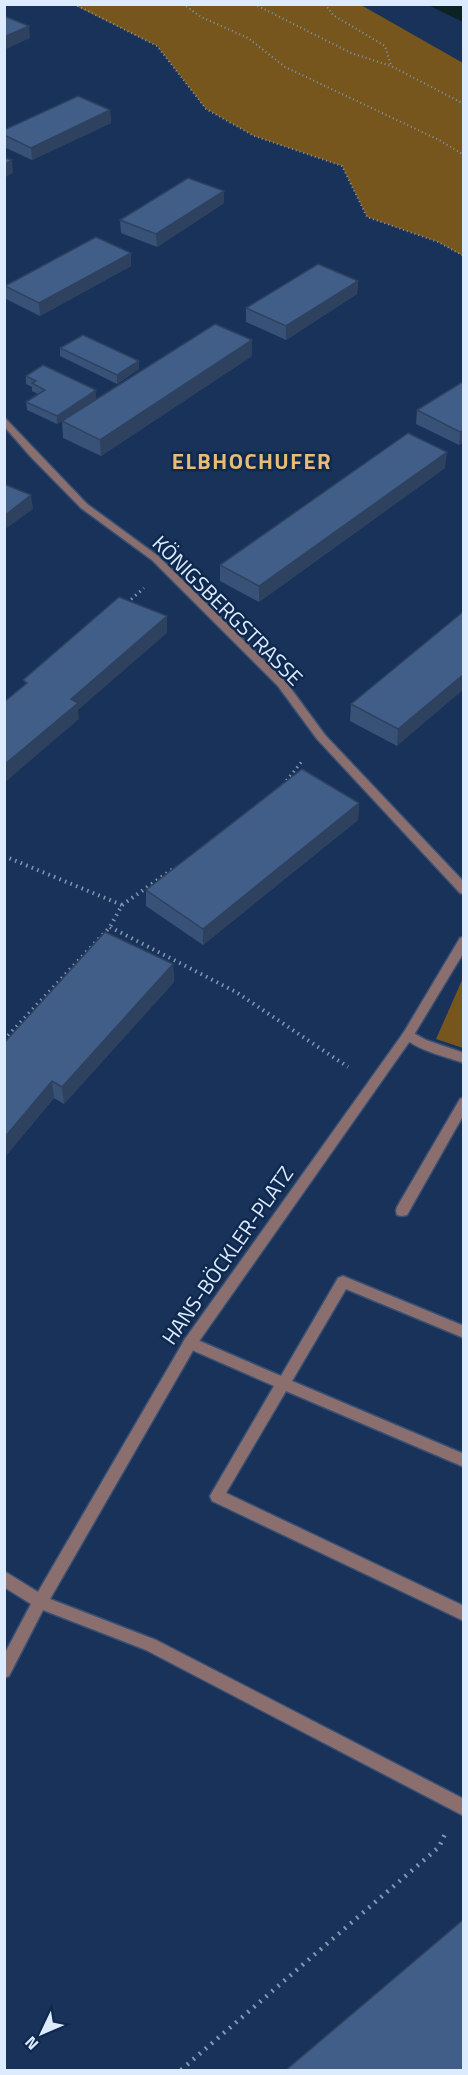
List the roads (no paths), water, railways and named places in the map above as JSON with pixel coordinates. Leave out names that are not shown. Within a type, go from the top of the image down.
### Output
[{"type":"street","name":"KÖNIGSBERGSTRASSE","points":[[4,420],[33,454],[84,506],[155,558],[165,571],[282,684],[321,737],[464,890]]},
{"type":"street","name":"HANS-BÖCKLER-PLATZ","points":[[4,1671],[40,1602],[190,1343],[408,1035],[464,941]]},
{"type":"street","points":[[408,1035],[422,1043],[464,1058]]},
{"type":"street","points":[[402,1211],[464,1102]]},
{"type":"street","points":[[464,1332],[343,1282],[217,1496],[464,1614]]},
{"type":"street","points":[[190,1343],[464,1461]]},
{"type":"street","points":[[4,1578],[40,1602],[151,1645],[461,1806]]},
{"type":"district","name":"ELBHOCHUFER","points":[[252,461]]}]
